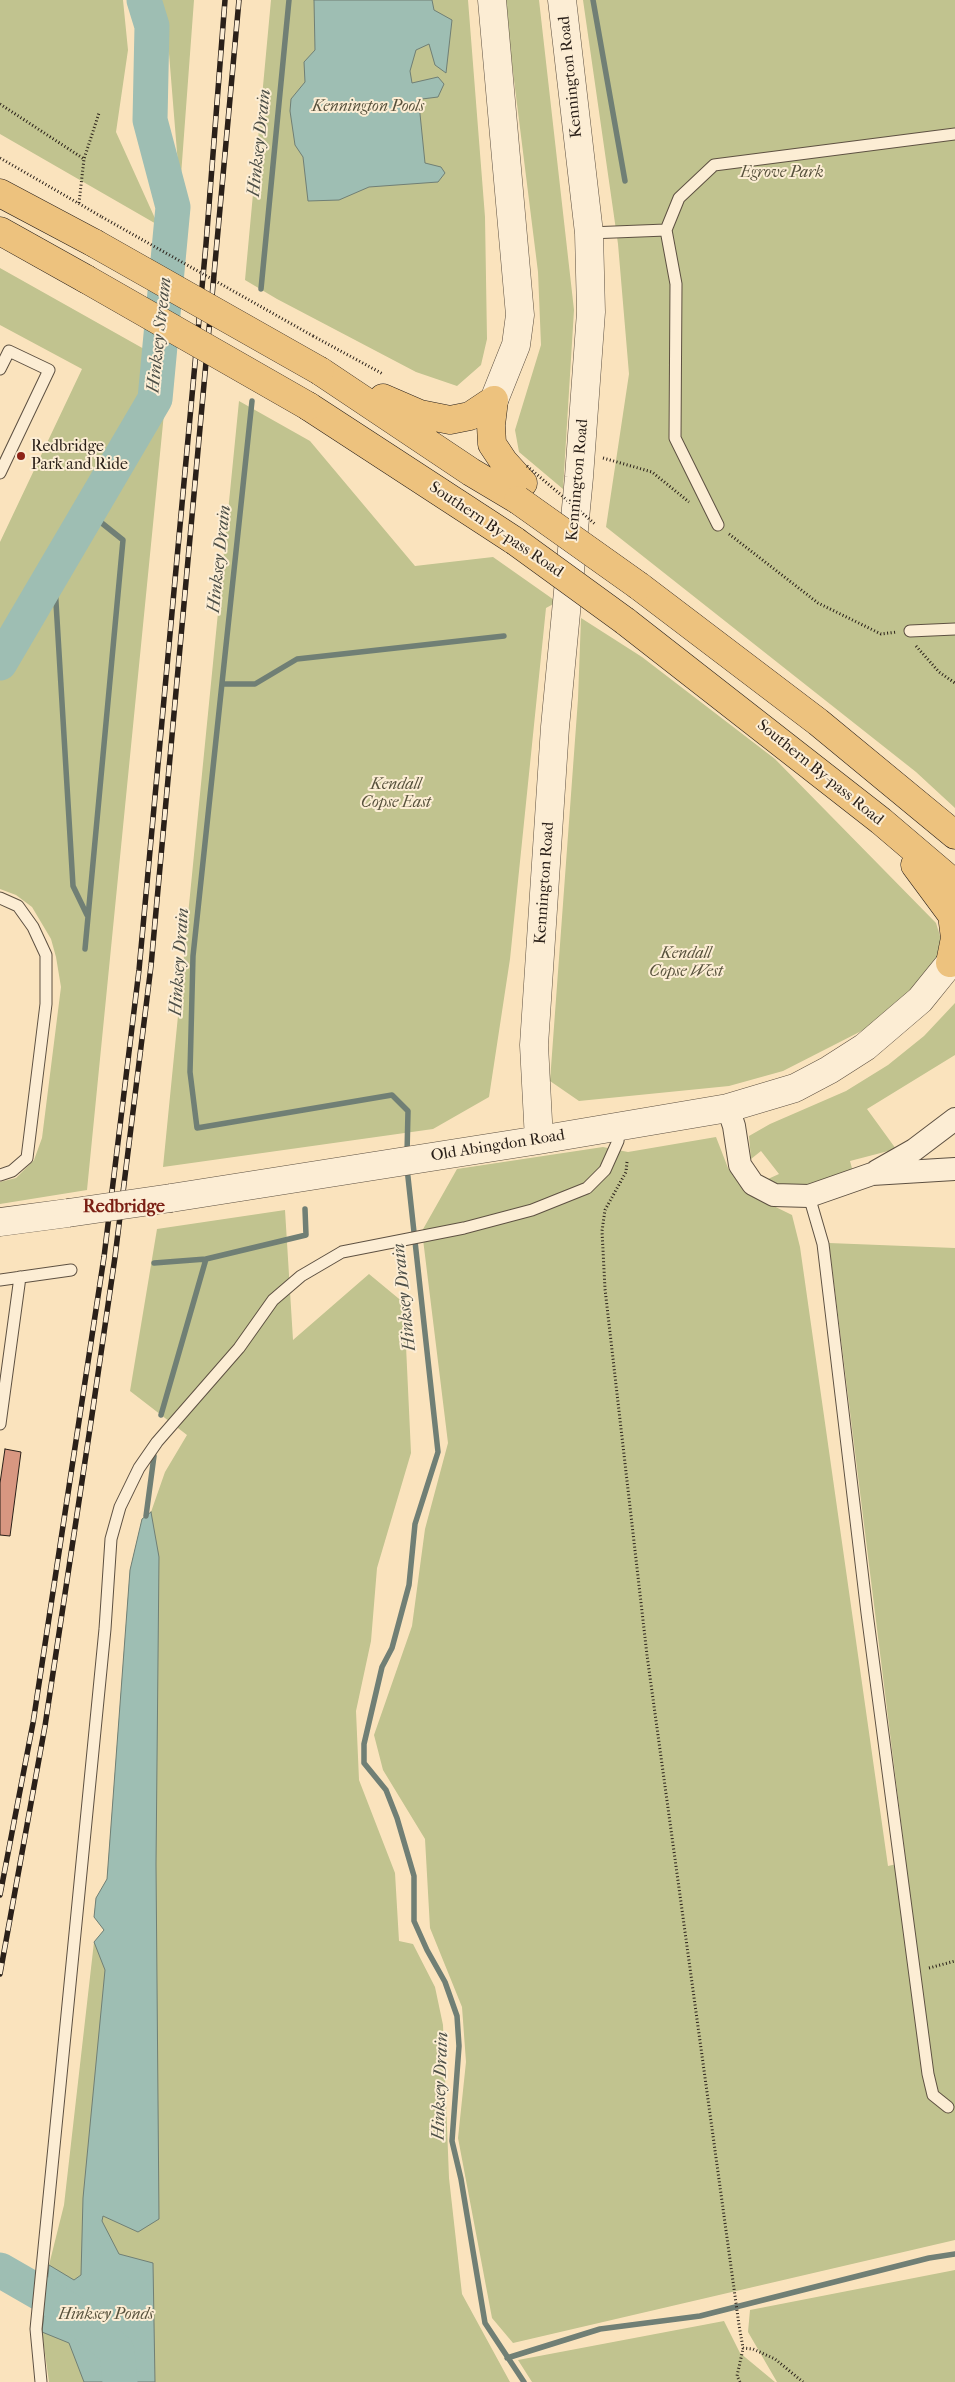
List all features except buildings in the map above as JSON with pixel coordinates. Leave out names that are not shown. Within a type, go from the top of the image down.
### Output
[{"type":"highway","name":"Southern By-pass Road","points":[[0,193],[94,243],[320,371],[471,472],[523,483],[595,539],[639,586],[818,722],[955,835]]},
{"type":"highway","name":"Southern By-pass Road","points":[[0,232],[308,406],[515,541],[625,621],[881,821],[955,884]]},
{"type":"highway","points":[[320,371],[420,414],[450,420],[470,416],[494,400]]},
{"type":"highway","points":[[494,400],[491,425],[492,444],[504,462],[523,483]]},
{"type":"highway","points":[[881,821],[952,915],[955,938],[953,963]]},
{"type":"street","points":[[492,0],[520,315],[516,345],[494,400]]},
{"type":"street","name":"Kennington Road","points":[[539,1140],[534,1045],[556,717],[581,451],[591,312],[589,233],[562,0]]},
{"type":"street","name":"Old Abingdon Road","points":[[0,1222],[171,1198],[728,1108],[794,1088],[829,1070],[865,1047],[920,1000],[953,963]]},
{"type":"street","points":[[728,1108],[734,1126],[740,1164],[753,1184],[774,1195],[809,1196],[872,1174],[914,1150],[955,1119]]},
{"type":"street","points":[[872,1174],[955,1169]]},
{"type":"lane","points":[[718,526],[675,438],[676,284],[666,230],[679,198],[714,165],[955,134]]},
{"type":"lane","points":[[589,233],[666,230]]},
{"type":"lane","points":[[0,369],[9,351],[50,370],[0,473]]},
{"type":"lane","points":[[907,631],[955,628]]},
{"type":"lane","points":[[0,898],[18,906],[33,926],[46,955],[46,1004],[27,1158],[12,1172],[0,1176]]},
{"type":"lane","points":[[40,2382],[36,2329],[42,2262],[105,1629],[111,1539],[120,1507],[139,1468],[157,1442],[239,1348],[273,1300],[300,1276],[342,1252],[464,1228],[532,1210],[587,1188],[605,1170],[618,1141],[620,1125]]},
{"type":"lane","points":[[809,1196],[823,1244],[913,1965],[931,2088],[933,2095],[948,2107]]},
{"type":"lane","points":[[0,1280],[71,1270]]},
{"type":"lane","points":[[0,1424],[20,1277]]},
{"type":"path","points":[[0,104],[84,158]]},
{"type":"path","points":[[79,204],[84,158],[99,113]]},
{"type":"path","points":[[0,158],[389,378]]},
{"type":"path","points":[[581,451],[652,472],[718,526],[818,603],[881,634],[907,631],[939,672],[955,682]]},
{"type":"path","points":[[523,483],[595,539]]},
{"type":"path","points":[[627,1159],[626,1172],[605,1210],[602,1231],[605,1289],[648,1664],[743,2348],[737,2376],[740,2382]]},
{"type":"path","points":[[913,1965],[931,1968],[955,1961]]},
{"type":"path","points":[[743,2348],[754,2349],[775,2359],[803,2382]]},
{"type":"green space","points":[[0,0],[123,0],[128,50],[116,132],[158,225],[0,134]]},
{"type":"green space","points":[[158,0],[194,0],[180,189],[167,29]]},
{"type":"green space","name":"Kennington Pools","points":[[271,0],[468,0],[485,217],[487,339],[481,365],[457,386],[416,372],[277,299],[245,280]]},
{"type":"green space","points":[[504,0],[539,0],[574,310],[563,489],[519,452],[515,430],[541,345],[538,272]]},
{"type":"green space","name":"Egrove Park","points":[[583,0],[955,0],[955,808],[916,772],[606,527],[629,374],[618,244]]},
{"type":"green space","points":[[0,268],[169,363],[87,1190],[0,1204],[0,1182],[16,1178],[34,1160],[42,1138],[61,987],[51,939],[32,907],[16,895],[0,889],[0,542],[82,369],[0,325]]},
{"type":"green space","name":"Kendall Copse East","points":[[239,401],[310,441],[415,566],[493,557],[557,602],[546,608],[510,959],[489,1097],[433,1129],[163,1167]]},
{"type":"green space","name":"Kendall Copse West","points":[[581,618],[642,657],[775,759],[936,923],[941,939],[937,960],[927,976],[881,1021],[783,1071],[729,1086],[579,1101],[550,1081],[578,699]]},
{"type":"green space","points":[[955,1003],[955,1055],[867,1109],[896,1149],[850,1161],[854,1176],[799,1189],[778,1185],[768,1179],[779,1174],[761,1151],[751,1159],[749,1136],[770,1124],[846,1091],[888,1065],[924,1036]]},
{"type":"green space","points":[[716,1137],[728,1168],[747,1193],[792,1215],[800,1247],[888,1866],[906,1862],[829,1243],[955,1248],[955,2240],[513,2343],[492,2318],[458,2138],[466,2062],[462,2007],[430,1928],[425,1839],[383,1770],[374,1735],[412,1626],[425,1529],[448,1443],[422,1231],[457,1169],[603,1147],[628,1152]]},
{"type":"green space","points":[[285,1210],[293,1340],[369,1274],[404,1303],[411,1453],[377,1568],[371,1641],[356,1711],[359,1780],[395,1873],[399,1941],[413,1944],[435,1987],[443,2025],[449,2178],[462,2294],[510,2382],[49,2382],[42,2332],[49,2265],[64,2205],[94,1942],[104,1930],[94,1917],[96,1898],[107,1879],[130,1570],[142,1519],[151,1512],[165,1472],[187,1435],[130,1391],[157,1229]]},
{"type":"green space","points":[[955,2270],[955,2382],[777,2382],[748,2332],[750,2310]]},
{"type":"green space","points":[[724,2321],[740,2353],[775,2382],[532,2382],[518,2360]]},
{"type":"water","points":[[314,0],[432,0],[434,10],[452,20],[446,73],[435,65],[429,44],[416,50],[410,71],[412,83],[438,77],[444,84],[438,97],[422,99],[419,104],[425,163],[441,167],[445,173],[438,182],[369,187],[339,200],[308,201],[303,157],[295,145],[290,111],[291,99],[305,82],[304,62],[315,50]]},
{"type":"water","name":"Hinksey Ponds","points":[[151,1512],[159,1557],[156,1864],[159,2219],[138,2232],[103,2216],[102,2221],[119,2254],[153,2263],[155,2382],[84,2382],[69,2343],[42,2332],[49,2265],[74,2280],[81,2275],[83,2198],[105,1970],[94,1942],[104,1930],[94,1917],[96,1898],[107,1879],[130,1570],[142,1519]]},
{"type":"waterway","name":"Hinksey Stream","points":[[0,663],[155,399],[173,207],[150,120],[152,26],[144,0]]},
{"type":"waterway","name":"Hinksey Drain","points":[[261,289],[289,0]]},
{"type":"waterway","points":[[593,0],[625,181]]},
{"type":"waterway","name":"Hinksey Drain","points":[[252,401],[193,956],[190,1072],[197,1128],[392,1095],[408,1111],[407,1154]]},
{"type":"waterway","points":[[85,949],[123,540],[88,512]]},
{"type":"waterway","points":[[54,569],[73,886],[87,915]]},
{"type":"waterway","points":[[222,684],[255,684],[297,659],[504,636]]},
{"type":"waterway","name":"Hinksey Drain","points":[[407,1168],[438,1452],[415,1524],[409,1585],[392,1648],[382,1667],[364,1744],[364,1763],[386,1790],[397,1818],[414,1876],[414,1921],[427,1950],[445,1982],[457,2016],[459,2046],[452,2141],[461,2179],[485,2323],[524,2382]]},
{"type":"waterway","points":[[161,1415],[206,1259],[306,1235],[305,1209]]},
{"type":"waterway","points":[[154,1263],[206,1259]]},
{"type":"waterway","points":[[146,1516],[154,1456]]},
{"type":"waterway","points":[[507,2358],[600,2329],[700,2316],[929,2258],[955,2254]]},
{"type":"waterway","name":"Hinksey Stream","points":[[0,2270],[66,2308],[117,2351],[120,2382]]},
{"type":"railway","points":[[0,1895],[33,1723],[104,1257],[139,970],[206,244],[225,0]]},
{"type":"railway","points":[[0,1974],[45,1726],[92,1415],[115,1257],[151,966],[239,0]]},
{"type":"place","name":"Redbridge Park and Ride","points":[[21,456]]},
{"type":"district","name":"Redbridge","points":[[124,1208]]}]
